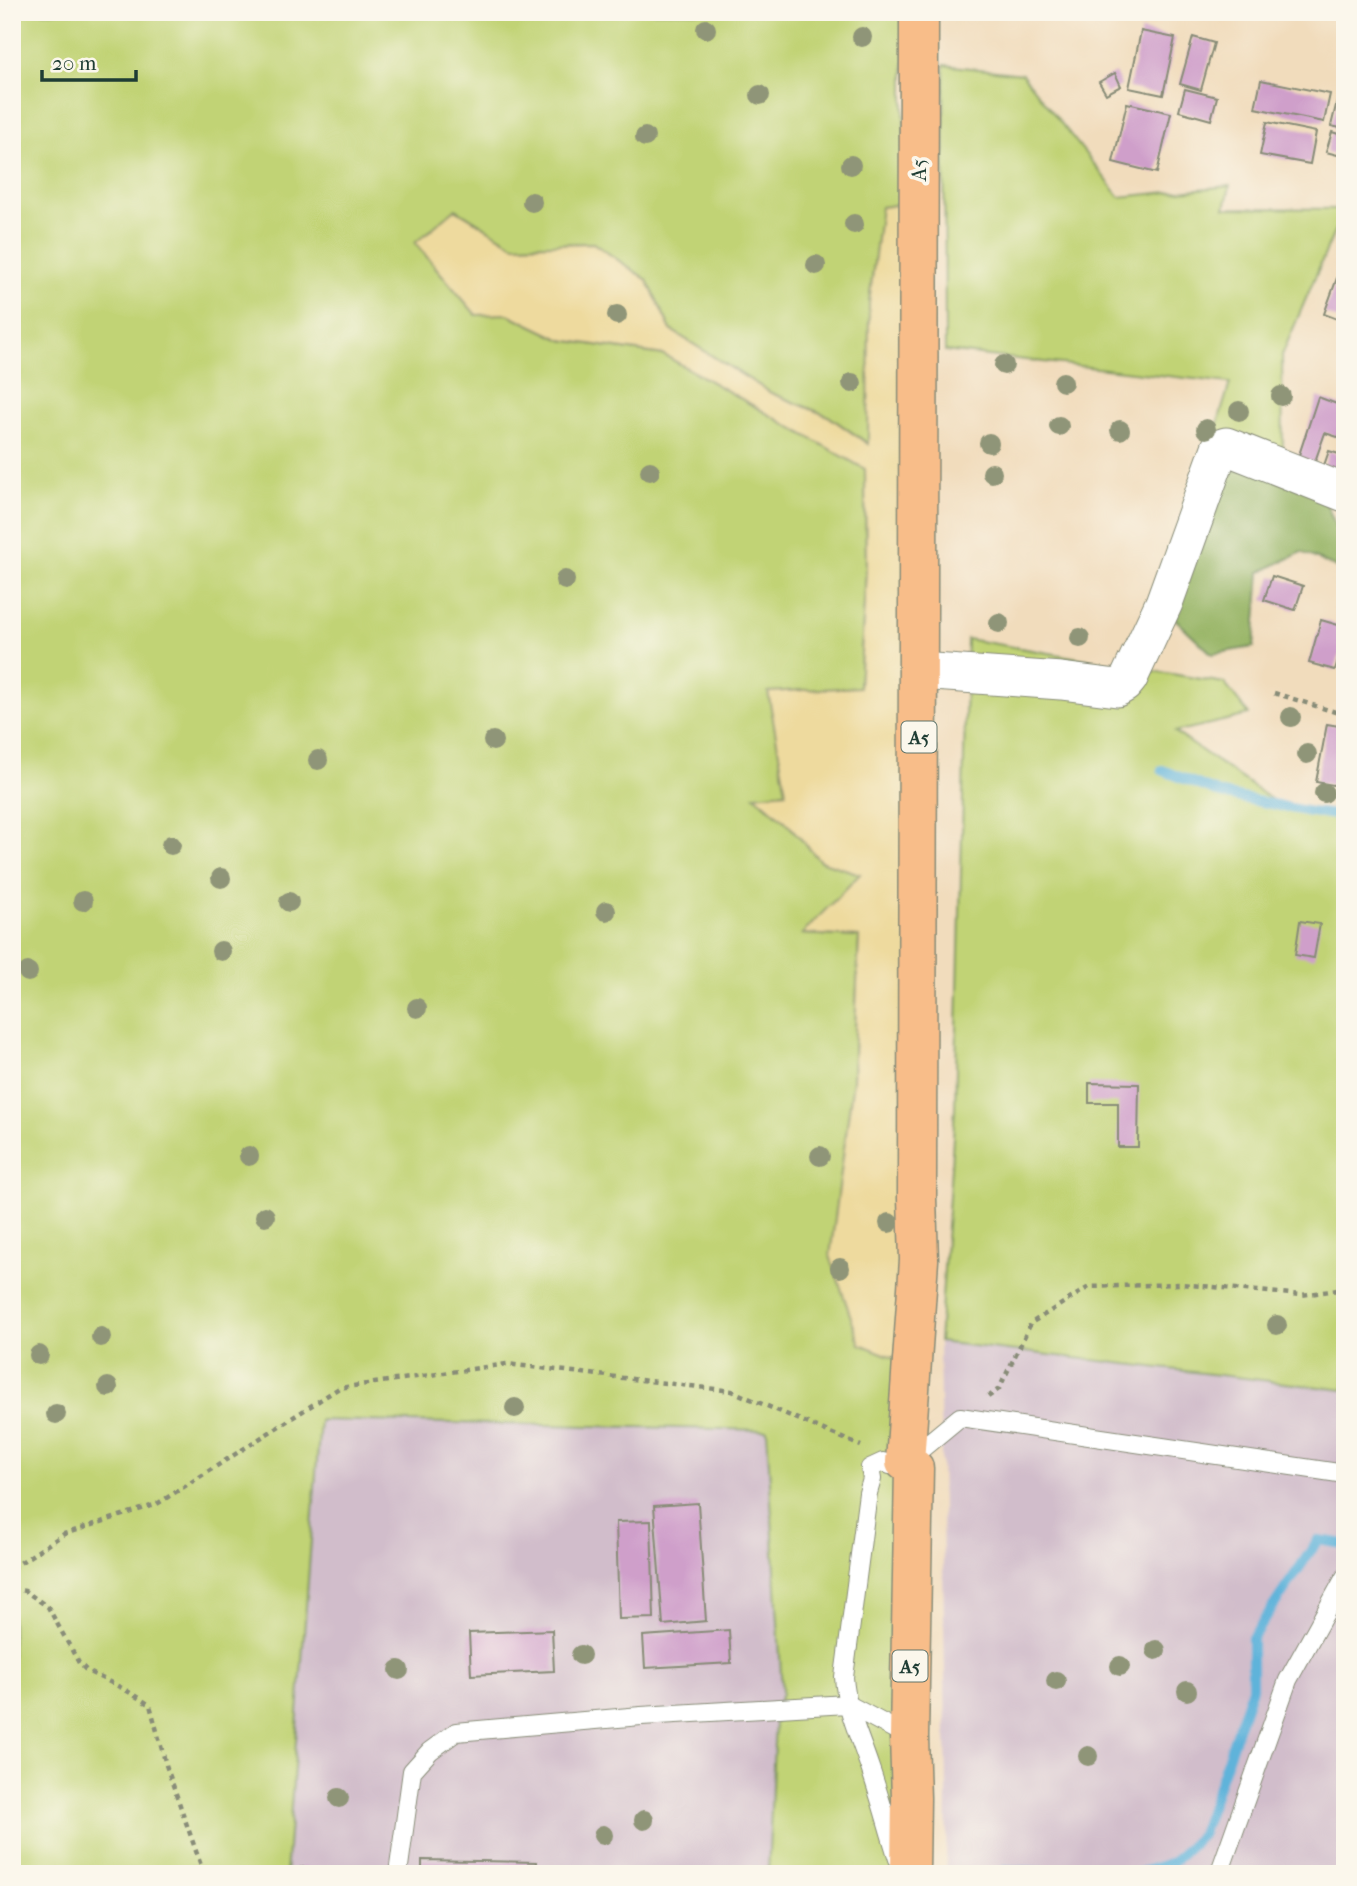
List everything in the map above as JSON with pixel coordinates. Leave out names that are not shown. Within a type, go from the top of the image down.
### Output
[{"type":"highway","name":"A5","points":[[910,1874],[909,1471],[919,1259],[919,12]]},
{"type":"street","points":[[919,671],[1061,681],[1117,688],[1129,678],[1164,603],[1220,448],[1226,446],[1345,493]]},
{"type":"lane","points":[[902,1874],[869,1765],[847,1704],[844,1677],[872,1479],[870,1468],[883,1462],[902,1466],[909,1471],[960,1417],[1345,1474]]},
{"type":"lane","points":[[1219,1874],[1289,1680],[1345,1577]]},
{"type":"lane","points":[[398,1874],[412,1771],[430,1751],[456,1732],[641,1716],[847,1704],[909,1737]]},
{"type":"path","points":[[1274,693],[1345,715]]},
{"type":"path","points":[[960,1417],[999,1389],[1031,1322],[1089,1287],[1180,1283],[1302,1295],[1345,1289]]},
{"type":"path","points":[[12,1568],[64,1534],[157,1504],[339,1388],[507,1364],[732,1391],[865,1447]]},
{"type":"path","points":[[12,1588],[25,1591],[48,1606],[79,1663],[88,1671],[149,1705],[166,1765],[204,1874]]},
{"type":"shaded area","points":[[939,1342],[1345,1390],[1345,1874],[946,1874],[947,1788]]},
{"type":"shaded area","points":[[320,1420],[767,1430],[782,1692],[775,1721],[768,1874],[286,1874]]},
{"type":"green space","points":[[12,12],[904,12],[904,204],[881,208],[869,303],[869,444],[828,416],[771,393],[671,330],[647,280],[593,243],[514,245],[456,209],[476,314],[508,314],[562,340],[664,355],[865,469],[866,571],[859,688],[786,792],[755,796],[787,823],[820,861],[861,874],[803,934],[859,937],[853,1080],[919,1368],[906,1874],[768,1874],[775,1721],[782,1692],[767,1430],[320,1420],[286,1874],[12,1874]]},
{"type":"green space","points":[[944,65],[1022,74],[1120,197],[1230,186],[1225,208],[1344,209],[1282,355],[1283,461],[1215,432],[1230,383],[945,351]]},
{"type":"green space","points":[[1256,465],[1322,493],[1338,532],[1345,536],[1345,572],[1302,552],[1260,572],[1254,647],[1212,654],[1174,618],[1223,473]]},
{"type":"green space","points":[[967,639],[1224,683],[1249,715],[1175,732],[1278,806],[1345,816],[1345,1390],[939,1342],[955,1108]]},
{"type":"sand","points":[[904,204],[919,1368],[860,1344],[830,1256],[853,1080],[859,937],[802,934],[860,874],[820,861],[787,823],[755,795],[786,792],[768,692],[859,687],[866,571],[865,469],[664,355],[562,340],[508,314],[476,315],[415,243],[455,209],[514,245],[593,243],[647,280],[671,330],[771,393],[828,416],[868,444],[869,303],[881,207]]},
{"type":"building","points":[[1141,31],[1175,38],[1163,95],[1129,88]]},
{"type":"building","points":[[1193,37],[1214,43],[1201,90],[1180,84]]},
{"type":"building","points":[[1115,73],[1121,86],[1106,94],[1099,82]]},
{"type":"building","points":[[1261,80],[1330,94],[1324,122],[1255,108]]},
{"type":"building","points":[[1342,81],[1345,82],[1345,129],[1331,126]]},
{"type":"building","points":[[1185,89],[1217,97],[1211,120],[1179,111]]},
{"type":"building","points":[[1127,103],[1171,113],[1157,173],[1113,162]]},
{"type":"building","points":[[1267,122],[1316,132],[1310,164],[1260,155]]},
{"type":"building","points":[[1332,132],[1345,136],[1345,157],[1326,152]]},
{"type":"building","points":[[1341,267],[1345,268],[1345,322],[1324,314]]},
{"type":"building","points":[[1318,397],[1345,407],[1345,478],[1322,471],[1329,451],[1339,454],[1344,439],[1325,433],[1313,467],[1297,461]]},
{"type":"building","points":[[1272,576],[1303,586],[1295,610],[1264,600]]},
{"type":"building","points":[[1321,620],[1345,627],[1335,670],[1309,663]]},
{"type":"building","points":[[1327,724],[1345,727],[1345,787],[1316,782]]},
{"type":"building","points":[[1300,921],[1320,924],[1314,958],[1295,955]]},
{"type":"building","points":[[1089,1083],[1139,1084],[1138,1147],[1118,1147],[1118,1103],[1089,1103]]},
{"type":"building","points":[[698,1503],[706,1621],[663,1625],[654,1506]]},
{"type":"building","points":[[651,1521],[654,1618],[619,1619],[616,1522]]},
{"type":"building","points":[[552,1630],[554,1671],[471,1675],[469,1633]]},
{"type":"building","points":[[729,1630],[731,1663],[645,1668],[643,1636]]},
{"type":"building","points":[[422,1860],[537,1862],[537,1874],[422,1874]]},
{"type":"building","points":[[301,1867],[325,1869],[324,1874],[300,1874]]},
{"type":"waterway","points":[[1162,770],[1222,794],[1310,812],[1345,816]]},
{"type":"waterway","points":[[1136,1874],[1173,1862],[1201,1835],[1252,1688],[1252,1638],[1318,1540],[1345,1544]]},
{"type":"waterway","points":[[1006,1870],[1069,1874]]}]
